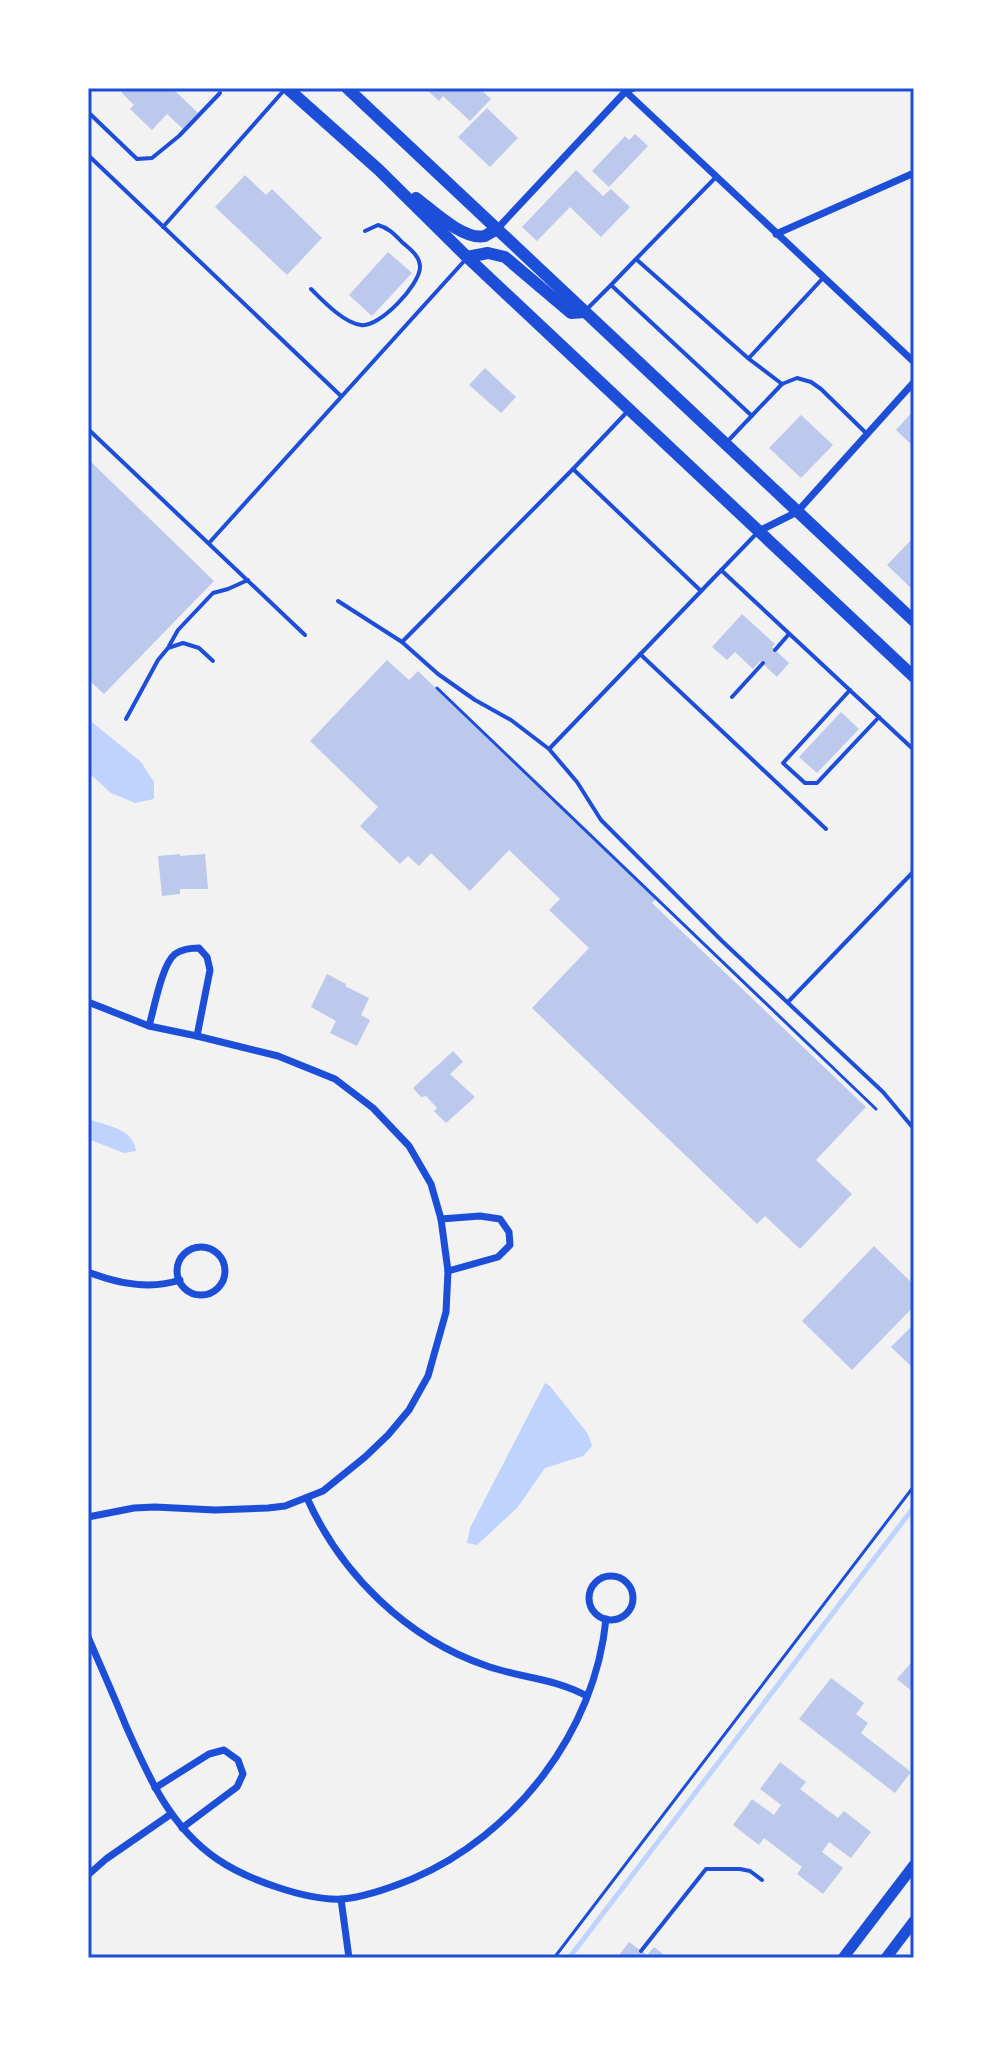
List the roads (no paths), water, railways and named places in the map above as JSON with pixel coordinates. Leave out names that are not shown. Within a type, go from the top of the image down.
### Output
[{"type":"highway","points":[[287,88],[379,170],[467,257],[914,677]]},
{"type":"highway","points":[[347,88],[914,621]]},
{"type":"highway","points":[[379,170],[459,230],[473,236],[485,236],[497,229]]},
{"type":"highway","points":[[467,257],[488,253],[505,257],[571,313],[585,312]]},
{"type":"main road","points":[[843,1958],[914,1865]]},
{"type":"main road","points":[[886,1958],[914,1921]]},
{"type":"street","points":[[497,229],[627,89],[716,177],[914,362]]},
{"type":"street","points":[[776,234],[914,173]]},
{"type":"street","points":[[759,531],[797,512],[914,382]]},
{"type":"street","points":[[149,1026],[166,968],[174,954],[199,948],[207,957],[210,970],[197,1036]]},
{"type":"street","points":[[88,1002],[149,1026],[278,1056],[335,1079],[373,1108],[409,1146],[431,1184],[441,1219],[448,1271],[446,1312],[428,1376],[409,1410],[365,1457],[323,1491],[285,1506],[240,1511],[155,1507],[88,1517]]},
{"type":"street","points":[[441,1219],[480,1216],[500,1219],[509,1232],[510,1245],[498,1257],[448,1271]]},
{"type":"street","points":[[210,1248],[223,1261],[224,1279],[211,1293],[193,1293],[180,1280],[179,1262],[192,1249],[210,1248]]},
{"type":"street","points":[[88,1272],[126,1283],[163,1286],[180,1280]]},
{"type":"street","points":[[307,1498],[319,1523],[352,1571],[384,1605],[422,1633],[459,1655],[487,1666],[554,1681],[587,1696]]},
{"type":"street","points":[[604,1577],[615,1577],[627,1584],[633,1601],[623,1617],[606,1619],[592,1610],[590,1591],[604,1577]]},
{"type":"street","points":[[88,1637],[145,1769],[182,1828],[217,1859],[244,1875],[288,1891],[341,1899],[375,1892],[428,1872],[477,1841],[518,1805],[539,1781],[571,1734],[596,1673],[606,1619]]},
{"type":"street","points":[[155,1788],[209,1754],[224,1750],[238,1760],[243,1774],[237,1787],[182,1828]]},
{"type":"street","points":[[88,1875],[171,1814]]},
{"type":"street","points":[[341,1899],[349,1958]]},
{"type":"lane","points":[[163,227],[287,88]]},
{"type":"lane","points":[[88,112],[137,159],[152,158],[179,136],[220,93]]},
{"type":"lane","points":[[88,155],[341,397]]},
{"type":"lane","points":[[585,312],[716,177]]},
{"type":"lane","points":[[311,289],[329,307],[358,325],[369,325],[383,318],[412,286],[421,265],[417,256],[387,227],[378,225],[365,231]]},
{"type":"lane","points":[[209,543],[467,257]]},
{"type":"lane","points":[[636,259],[749,359],[782,384]]},
{"type":"lane","points":[[749,359],[823,278]]},
{"type":"lane","points":[[611,285],[752,416]]},
{"type":"lane","points":[[726,444],[782,384],[797,378],[811,382],[867,434]]},
{"type":"lane","points":[[402,642],[629,409]]},
{"type":"lane","points":[[88,429],[305,635]]},
{"type":"lane","points":[[573,469],[701,591]]},
{"type":"lane","points":[[549,749],[759,531]]},
{"type":"lane","points":[[721,570],[914,750]]},
{"type":"lane","points":[[126,719],[178,630],[213,593],[248,580]]},
{"type":"lane","points":[[338,601],[402,642],[438,674],[511,720],[549,749],[577,782],[601,820],[722,941],[883,1092],[914,1129]]},
{"type":"lane","points":[[775,650],[790,634]]},
{"type":"lane","points":[[168,648],[183,643],[199,648],[213,661]]},
{"type":"lane","points":[[640,654],[826,829]]},
{"type":"lane","points":[[732,697],[763,663]]},
{"type":"lane","points":[[850,690],[783,763],[805,783],[817,783],[879,717]]},
{"type":"lane","points":[[787,1002],[914,871]]},
{"type":"lane","points":[[641,1951],[706,1869],[740,1869],[750,1871],[762,1880]]},
{"type":"water","points":[[88,719],[141,762],[154,782],[154,799],[135,803],[111,793],[88,772]]},
{"type":"water","points":[[88,1119],[125,1133],[134,1143],[136,1151],[124,1153],[88,1139]]},
{"type":"water","points":[[545,1383],[588,1434],[592,1446],[583,1456],[545,1468],[517,1508],[477,1545],[467,1543],[470,1528]]},
{"type":"waterway","points":[[569,1958],[914,1507]]}]
